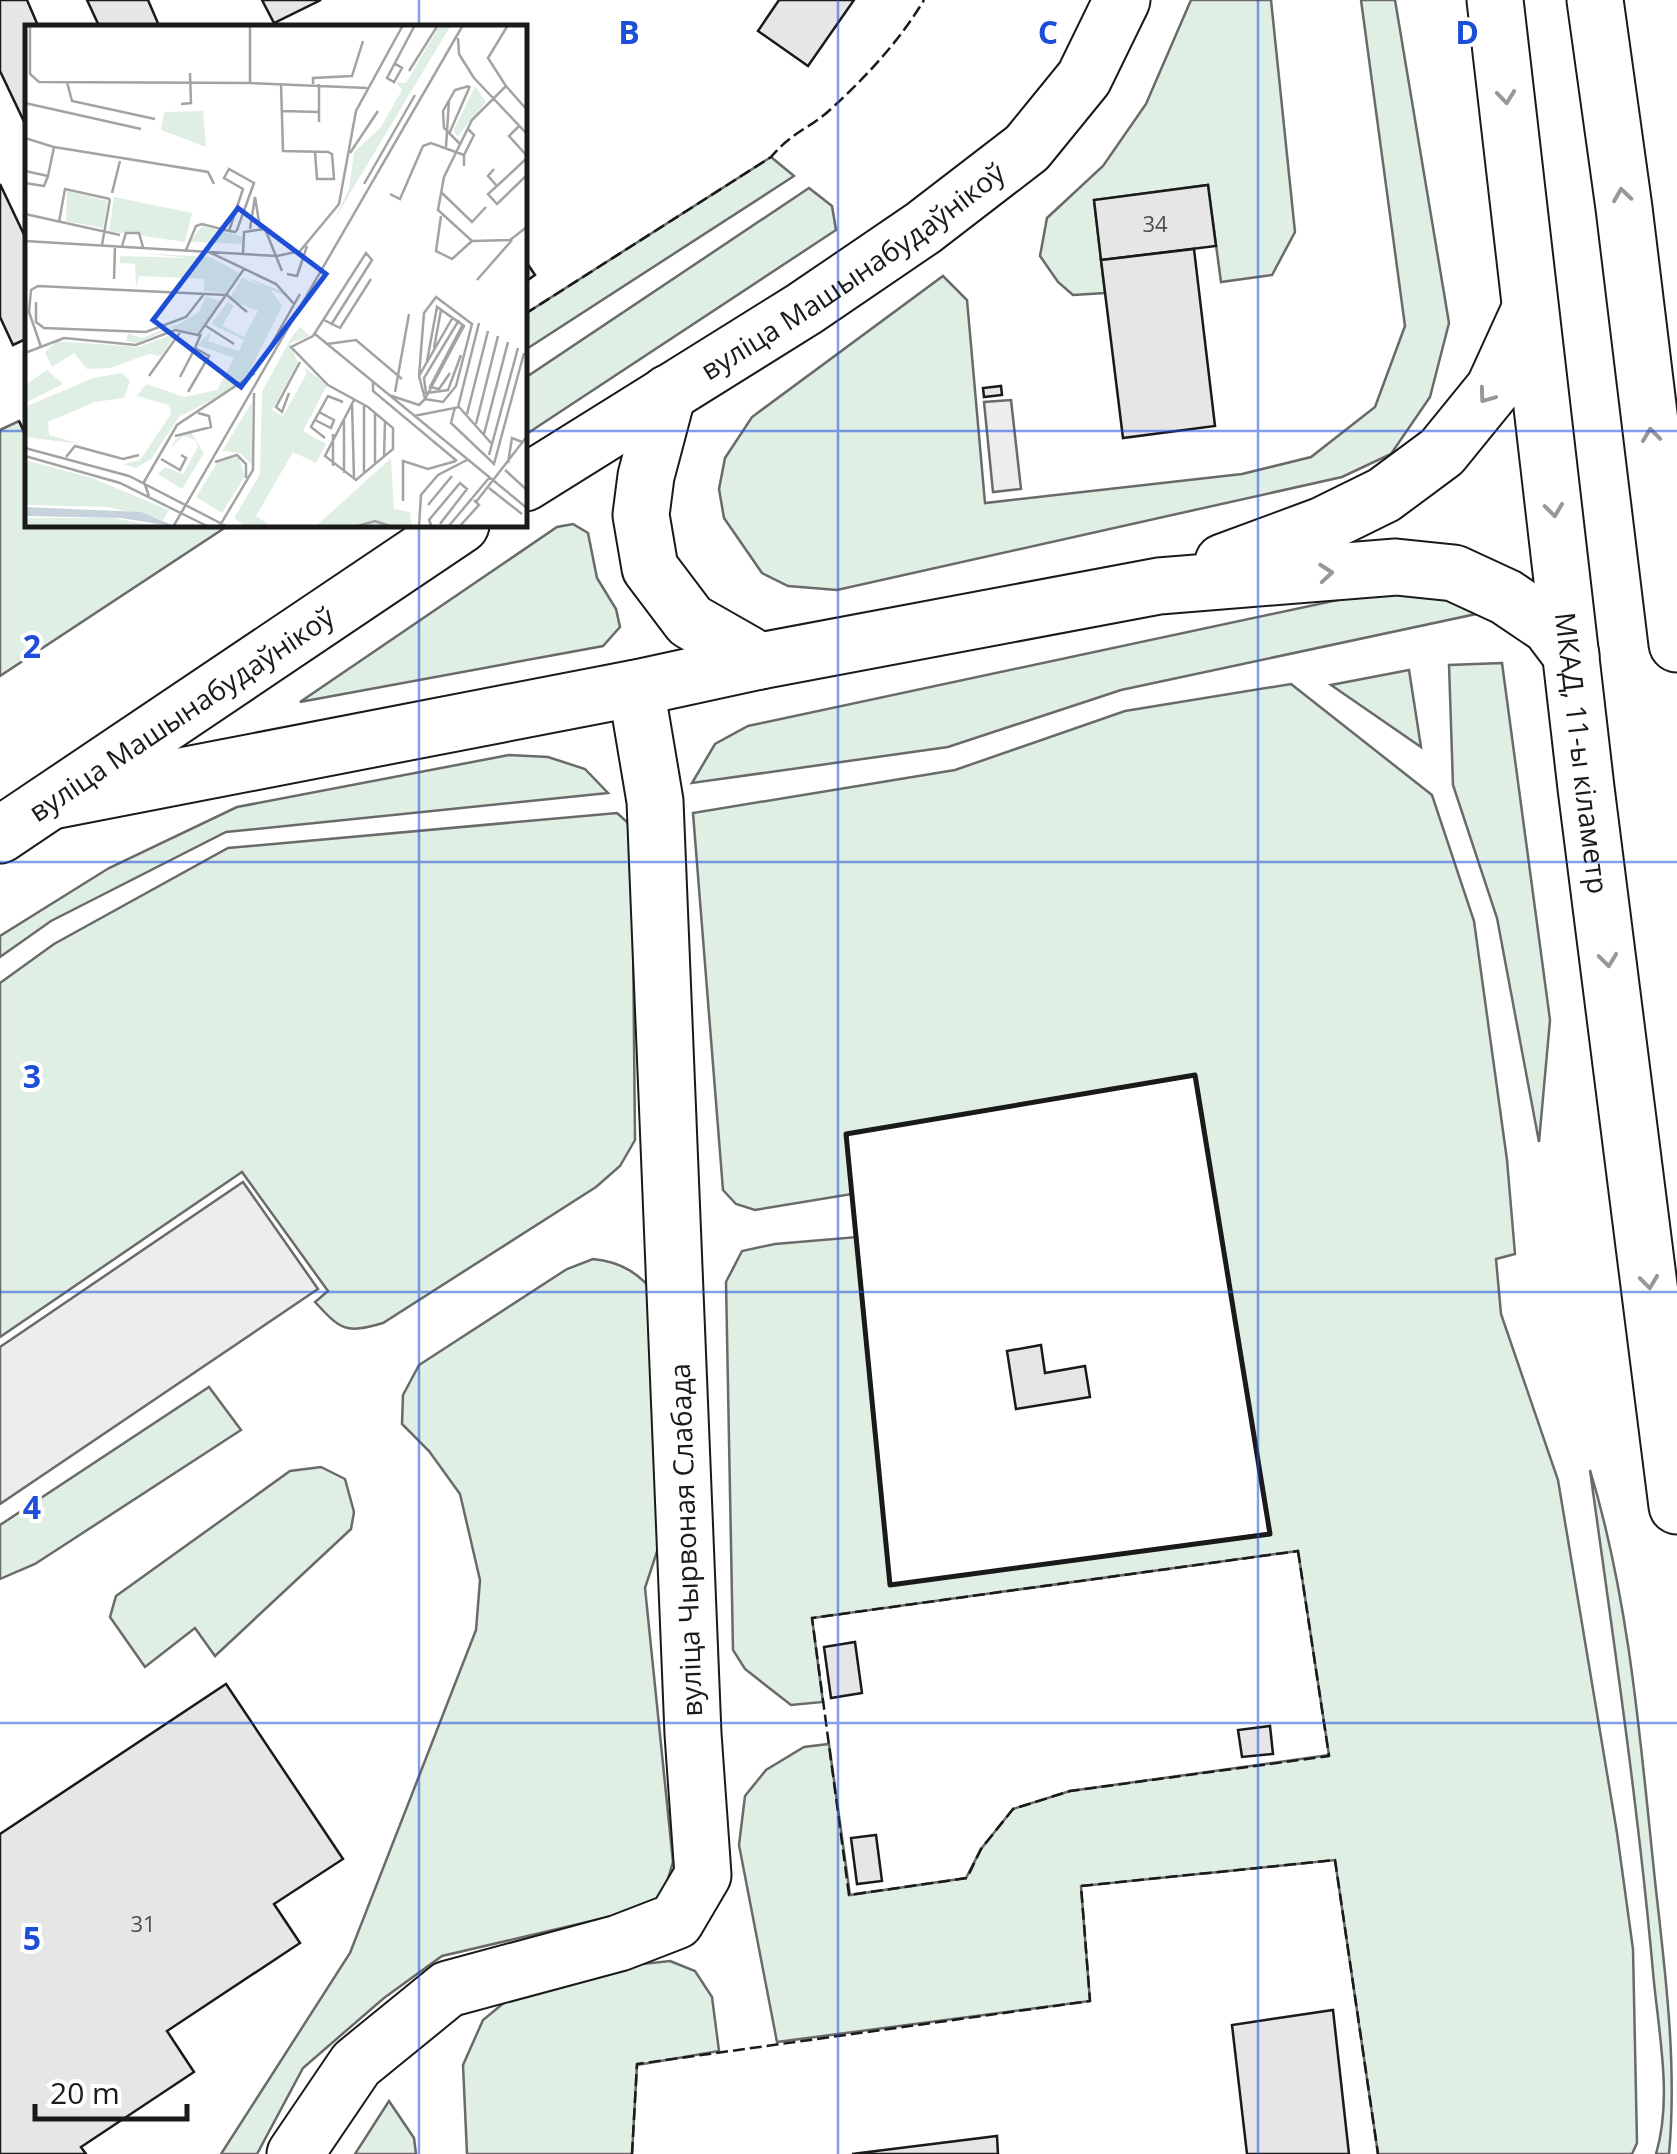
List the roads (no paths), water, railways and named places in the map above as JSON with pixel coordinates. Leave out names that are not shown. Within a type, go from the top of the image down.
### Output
[{"type":"main road","name":"вуліца Машынабудаўнікоў","points":[[528,481],[804,309],[923,228],[1027,148],[1084,78],[1122,0]]},
{"type":"main road","name":"МКАД, 11-ы кіламетр","points":[[1495,0],[1571,654],[1677,1506]]},
{"type":"main road","points":[[1595,0],[1672,574],[1677,644]]},
{"type":"main road","points":[[1159,586],[1323,525],[1384,495],[1442,452],[1494,388],[1530,309]]},
{"type":"main road","points":[[668,392],[646,476],[641,516],[650,568],[690,621],[760,660]]},
{"type":"main road","name":"вуліца Машынабудаўнікоў","points":[[0,835],[457,528]]},
{"type":"main road","points":[[52,801],[636,688],[760,660],[1159,586],[1396,567],[1454,573],[1506,597],[1550,626],[1571,654]]},
{"type":"main road","name":"вуліца Чырвоная Слабада","points":[[295,2154],[356,2064],[448,1989],[620,1943],[676,1921],[703,1874],[693,1734],[655,801],[636,688]]}]
